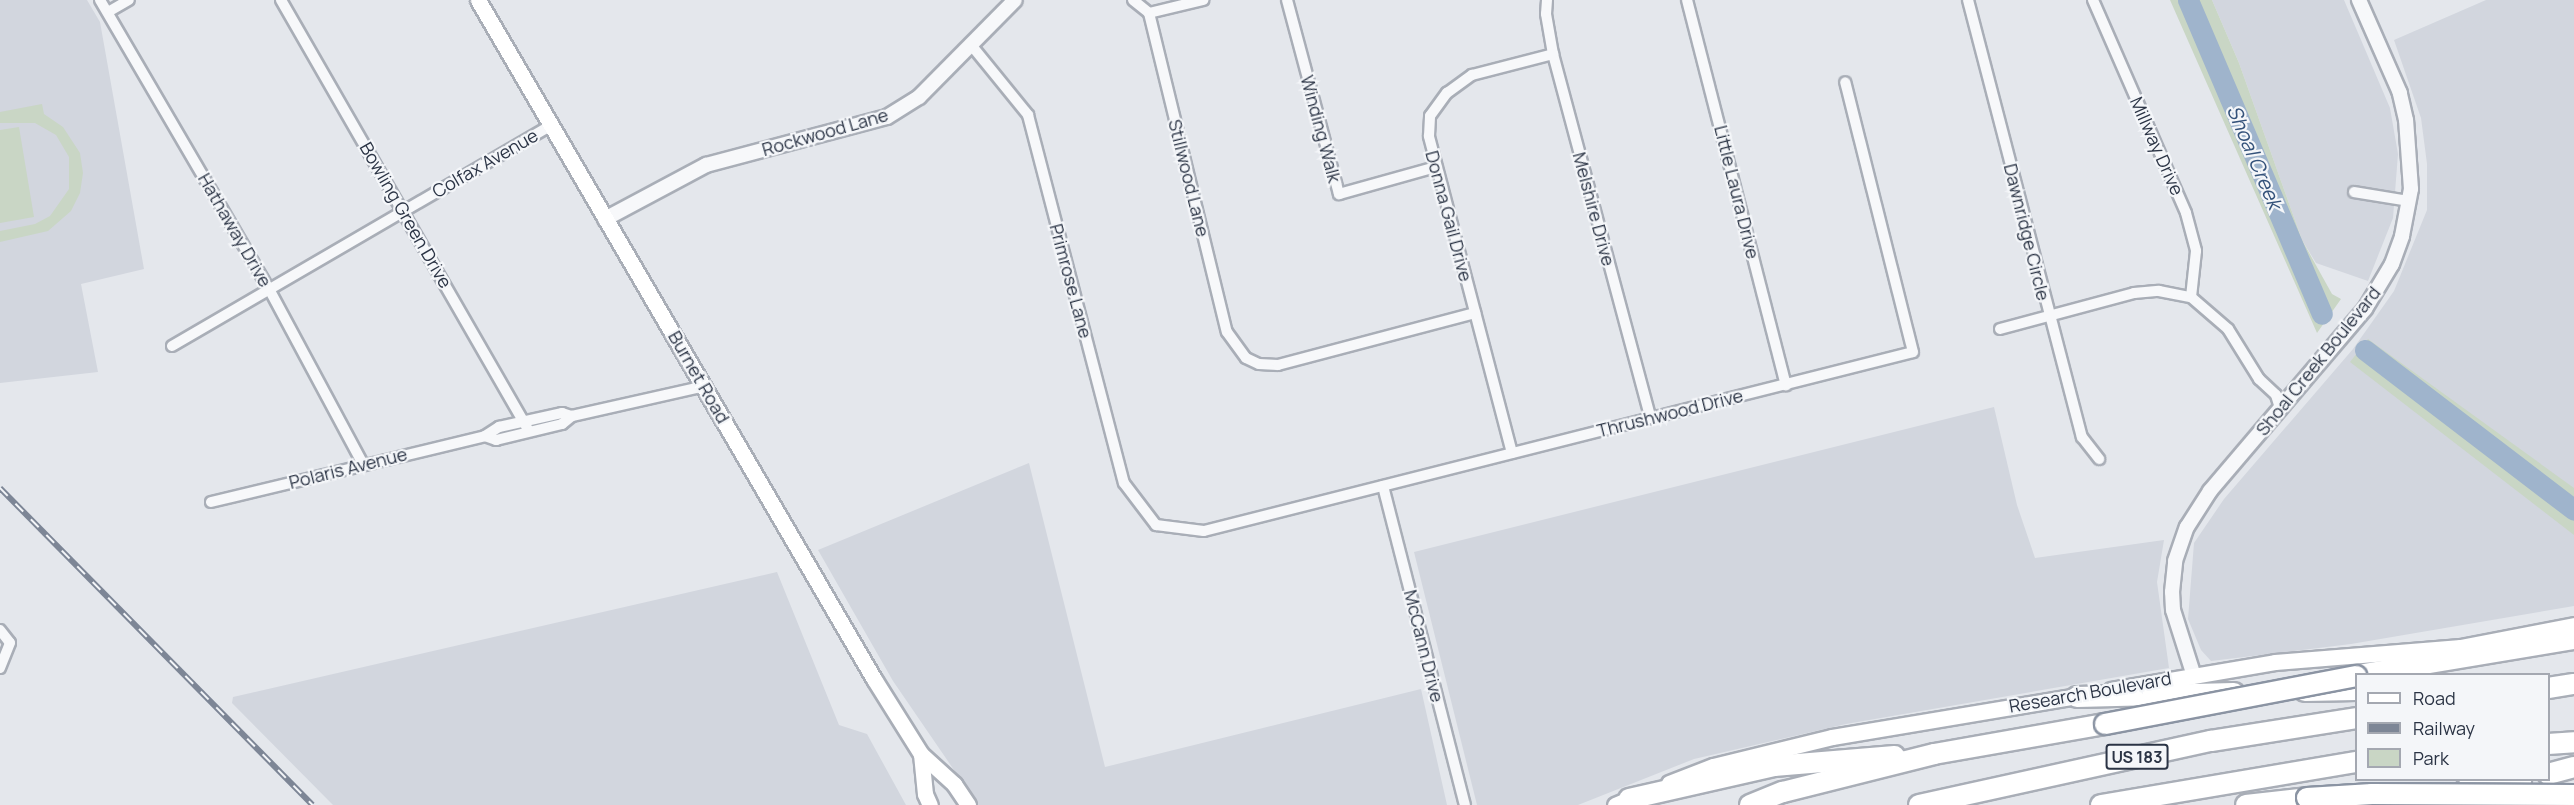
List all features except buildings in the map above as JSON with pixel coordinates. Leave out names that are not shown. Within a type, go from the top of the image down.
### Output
[{"type":"highway","points":[[2376,673],[2574,639]]},
{"type":"highway","points":[[1750,805],[1783,792],[1934,754],[2355,676]]},
{"type":"highway","points":[[2550,687],[2574,684]]},
{"type":"highway","points":[[2077,697],[2355,690]]},
{"type":"highway","name":"US 183","points":[[1919,805],[2211,741],[2355,718]]},
{"type":"highway","points":[[2550,744],[2574,742]]},
{"type":"highway","points":[[1622,802],[1774,766],[1934,754]]},
{"type":"highway","name":"US 183","points":[[2101,805],[2355,762]]},
{"type":"highway","points":[[2550,773],[2574,767]]},
{"type":"highway","points":[[2368,805],[2515,781]]},
{"type":"highway","points":[[2246,805],[2372,794],[2574,795]]},
{"type":"highway","points":[[2274,805],[2307,798]]},
{"type":"main road","name":"Burnet Road","points":[[478,0],[921,754],[954,784],[969,805]]},
{"type":"main road","name":"Research Boulevard","points":[[1622,802],[1713,766],[1832,737],[2077,697],[2193,673],[2301,659],[2460,647],[2574,625]]},
{"type":"main road","name":"Burnet Road","points":[[921,754],[925,794],[930,805]]},
{"type":"street","name":"Hathaway Drive","points":[[100,0],[268,287],[363,464]]},
{"type":"street","points":[[108,12],[129,0]]},
{"type":"street","name":"Bowling Green Drive","points":[[280,0],[527,426]]},
{"type":"street","name":"Rockwood Lane","points":[[605,219],[706,165],[887,117],[919,97],[1015,0]]},
{"type":"street","points":[[1133,0],[1149,13],[1203,0]]},
{"type":"street","name":"Winding Walk","points":[[1287,0],[1339,194],[1436,167]]},
{"type":"street","name":"Melshire Drive","points":[[1547,0],[1553,54],[1650,416]]},
{"type":"street","name":"Little Laura Drive","points":[[1688,0],[1786,385]]},
{"type":"street","name":"Dawnridge Circle","points":[[1968,0],[2082,437],[2099,459]]},
{"type":"street","name":"Millway Drive","points":[[2093,0],[2186,213],[2196,251],[2191,297]]},
{"type":"street","name":"Shoal Creek Boulevard","points":[[2193,673],[2173,610],[2173,576],[2180,545],[2210,491],[2380,286],[2402,236],[2409,201],[2410,144],[2400,93],[2359,0]]},
{"type":"street","name":"Stillwood Lane","points":[[1149,13],[1227,332],[1245,358],[1259,364],[1278,365],[1475,314]]},
{"type":"street","name":"Primrose Lane","points":[[972,46],[1028,116],[1124,483],[1156,525]]},
{"type":"street","name":"Donna Gail Drive","points":[[1512,453],[1436,167],[1429,136],[1430,116],[1447,93],[1472,75],[1553,54]]},
{"type":"street","name":"Thrushwood Drive","points":[[1156,525],[1204,531],[1650,416],[1786,385],[1913,352],[1845,82]]},
{"type":"street","name":"Colfax Avenue","points":[[172,346],[268,287],[550,126]]},
{"type":"street","points":[[2354,192],[2409,201]]},
{"type":"street","points":[[2000,329],[2134,293],[2159,291],[2191,297],[2228,329],[2259,379],[2276,395],[2280,408]]},
{"type":"street","name":"Polaris Avenue","points":[[211,502],[485,436],[499,427],[527,426],[562,413],[572,416],[705,386]]},
{"type":"street","name":"McCann Drive","points":[[1383,486],[1465,805]]},
{"type":"street","points":[[0,630],[10,643],[0,668]]},
{"type":"shaded area","points":[[0,0],[87,0],[100,22],[144,269],[81,284],[98,372],[0,383]]},
{"type":"shaded area","points":[[2212,0],[2344,0],[2390,108],[2398,154],[2393,218],[2368,281],[2316,263],[2302,240],[2239,63]]},
{"type":"shaded area","points":[[2486,0],[2574,0],[2574,606],[2351,644],[2211,661],[2201,650],[2188,619],[2194,543],[2224,499],[2353,349],[2394,291],[2427,210],[2427,164],[2421,118],[2394,40]]},
{"type":"shaded area","points":[[1994,407],[2017,505],[2035,558],[2164,540],[2157,582],[2169,668],[1846,724],[1694,759],[1578,805],[1477,805],[1414,552]]},
{"type":"shaded area","points":[[1029,463],[1105,767],[1421,689],[1447,805],[978,805],[893,681],[818,550]]},
{"type":"shaded area","points":[[777,572],[839,725],[867,734],[906,805],[333,805],[232,703],[233,697]]},
{"type":"green space","points":[[2170,0],[2212,0],[2239,63],[2302,240],[2332,294],[2341,299],[2317,333]]},
{"type":"green space","points":[[42,104],[44,114],[63,127],[80,153],[83,173],[80,193],[71,211],[48,231],[0,242],[0,231],[35,224],[50,216],[69,189],[69,157],[56,135],[35,123],[0,123],[0,112]]},
{"type":"green space","points":[[19,127],[34,217],[0,223],[0,130]]},
{"type":"green space","points":[[2368,339],[2574,488],[2574,535],[2350,362]]},
{"type":"waterway","name":"Shoal Creek","points":[[2188,0],[2322,314]]},
{"type":"waterway","name":"Shoal Creek","points":[[2365,350],[2574,510]]},
{"type":"railway","points":[[0,488],[313,805]]}]
